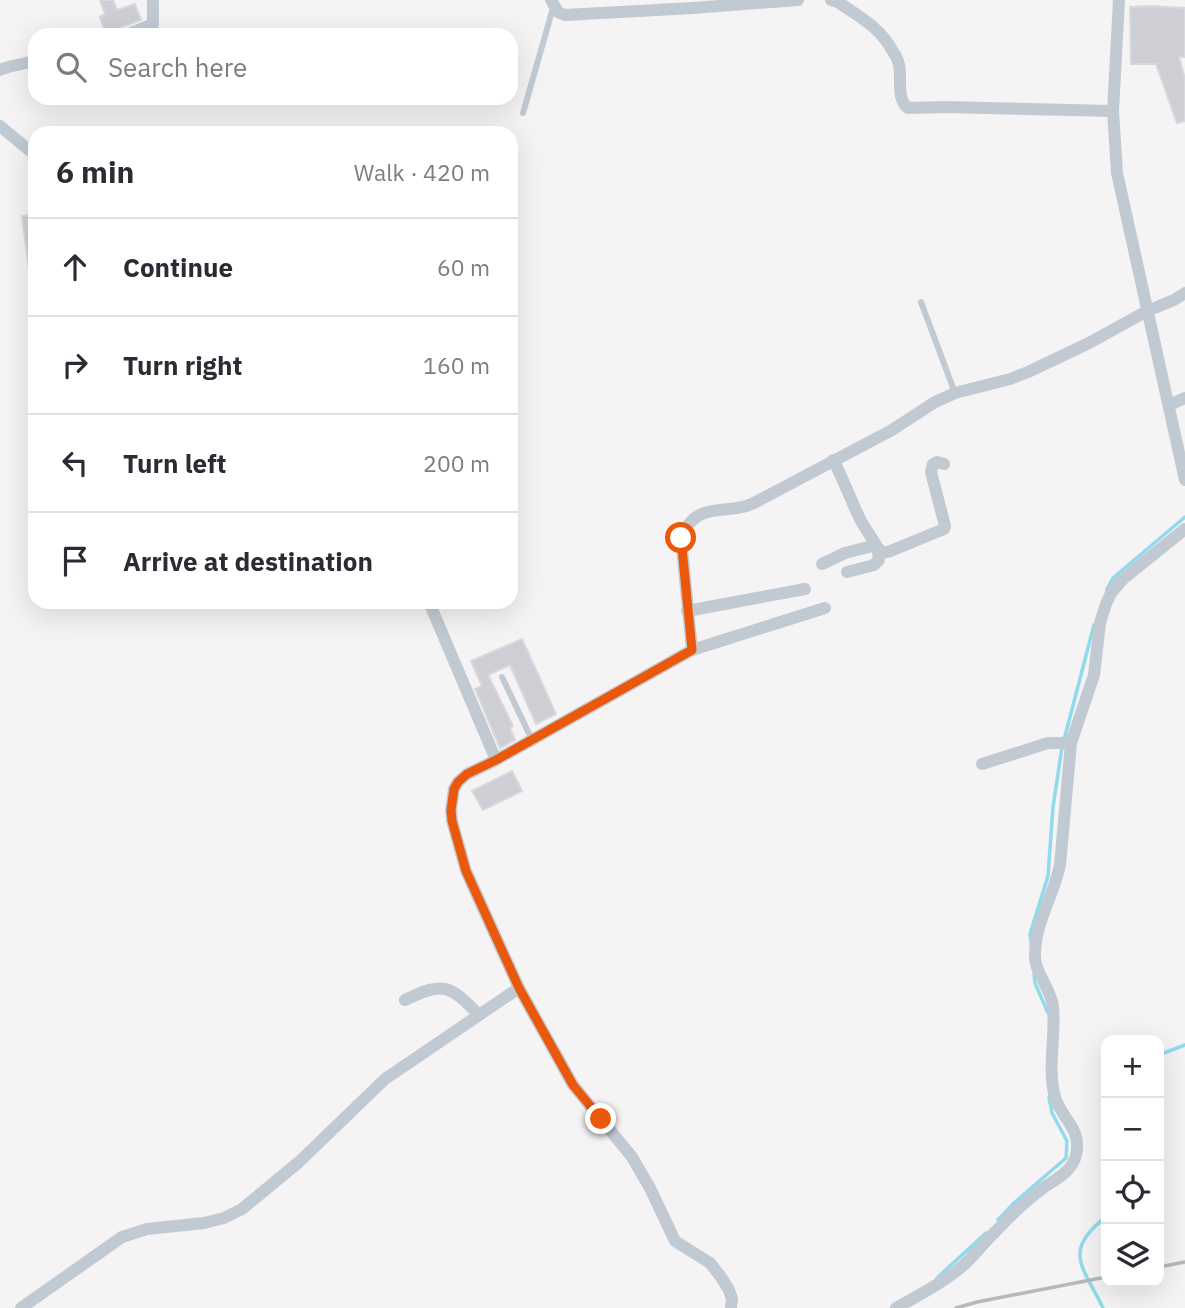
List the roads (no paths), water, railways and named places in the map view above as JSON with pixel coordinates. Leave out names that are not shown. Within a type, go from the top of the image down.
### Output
[{"type":"street","points":[[143,28],[155,21],[153,0]]},
{"type":"street","points":[[552,3],[558,12],[565,15],[798,0]]},
{"type":"street","points":[[831,0],[878,29],[899,64],[901,98],[908,108],[1113,111]]},
{"type":"street","points":[[1119,0],[1113,111],[1117,173],[1185,480]]},
{"type":"street","points":[[0,70],[28,62]]},
{"type":"street","points":[[0,126],[28,149]]},
{"type":"street","points":[[692,650],[681,544],[683,532],[703,513],[748,506],[892,430],[920,411],[955,393],[1028,372],[1185,293]]},
{"type":"street","points":[[1169,405],[1185,398]]},
{"type":"street","points":[[833,460],[862,522],[883,552],[944,529],[931,472],[933,464],[944,464]]},
{"type":"street","points":[[896,1308],[958,1270],[996,1230],[1074,1164],[1076,1133],[1058,1103],[1054,1088],[1053,1006],[1035,964],[1035,951],[1044,915],[1057,883],[1060,865],[1064,743],[1094,675],[1100,623],[1111,593],[1123,579],[1185,529]]},
{"type":"street","points":[[822,564],[845,553],[877,547]]},
{"type":"street","points":[[846,572],[874,565],[879,560],[877,547]]},
{"type":"street","points":[[687,611],[805,589]]},
{"type":"street","points":[[731,1308],[729,1290],[710,1263],[675,1241],[632,1157],[573,1085],[519,988],[466,871],[451,810],[454,789],[467,774],[692,650],[825,608]]},
{"type":"street","points":[[432,609],[496,760]]},
{"type":"street","points":[[982,764],[1064,743]]},
{"type":"street","points":[[405,1000],[432,989],[446,987],[479,1015]]},
{"type":"street","points":[[21,1308],[122,1237],[147,1228],[204,1223],[224,1218],[242,1209],[299,1162],[385,1079],[519,988]]},
{"type":"lane","points":[[523,113],[552,3]]},
{"type":"lane","points":[[921,302],[955,393]]},
{"type":"lane","points":[[502,677],[532,740]]},
{"type":"waterway","points":[[1107,589],[1113,578],[1185,517]]},
{"type":"waterway","points":[[1064,740],[1094,625]]},
{"type":"waterway","points":[[1031,942],[1030,934],[1048,876],[1053,807],[1062,747]]},
{"type":"waterway","points":[[1034,974],[1048,1013]]},
{"type":"waterway","points":[[1164,1053],[1185,1045]]},
{"type":"waterway","points":[[998,1220],[1066,1158],[1067,1141],[1052,1113],[1049,1097]]},
{"type":"waterway","points":[[1101,1221],[1084,1240],[1080,1260],[1103,1308]]},
{"type":"waterway","points":[[937,1278],[986,1233]]},
{"type":"railway","points":[[1164,1266],[1185,1262]]},
{"type":"railway","points":[[956,1308],[1101,1278]]}]
